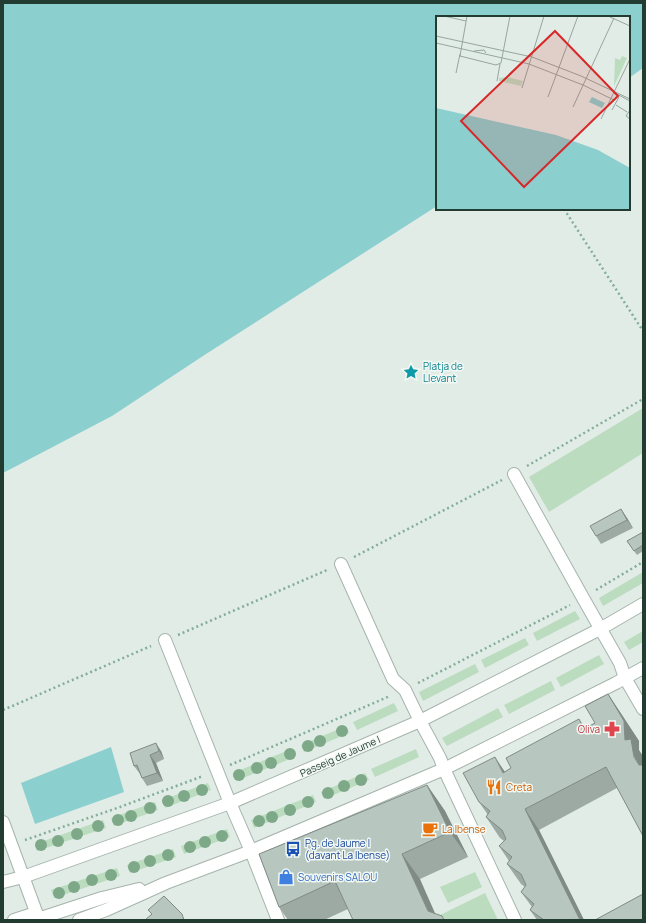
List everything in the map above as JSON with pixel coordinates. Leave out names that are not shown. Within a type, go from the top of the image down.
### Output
[{"type":"street","points":[[514,474],[620,663],[625,678],[643,709]]},
{"type":"street","points":[[341,564],[393,679],[405,690],[440,758],[515,920]]},
{"type":"street","name":"Passeig de Jaume I","points":[[3,882],[23,877],[230,803],[420,721],[600,629],[643,604]]},
{"type":"street","points":[[165,640],[278,920]]},
{"type":"street","points":[[79,920],[106,910],[166,883],[251,851],[444,769],[643,668]]},
{"type":"street","points":[[4,825],[37,918]]},
{"type":"street","points":[[14,920],[37,918],[102,898],[166,883]]},
{"type":"path","points":[[565,210],[643,331]]},
{"type":"path","points":[[341,564],[514,474],[643,399]]},
{"type":"path","points":[[405,690],[583,598],[643,562]]},
{"type":"green space","points":[[643,408],[643,453],[549,512],[529,477]]},
{"type":"green space","points":[[643,572],[643,583],[603,606],[599,598]]},
{"type":"green space","points":[[575,611],[580,619],[537,641],[533,633]]},
{"type":"green space","points":[[643,631],[643,642],[629,650],[624,642]]},
{"type":"green space","points":[[525,638],[529,645],[485,668],[481,660]]},
{"type":"green space","points":[[599,655],[604,664],[561,687],[556,678]]},
{"type":"green space","points":[[475,664],[479,672],[423,701],[419,692]]},
{"type":"green space","points":[[551,681],[555,690],[509,714],[504,705]]},
{"type":"green space","points":[[394,703],[398,711],[357,730],[353,722]]},
{"type":"green space","points":[[498,708],[503,717],[447,746],[442,738]]},
{"type":"green space","points":[[346,726],[349,733],[304,752],[301,745]]},
{"type":"green space","points":[[291,749],[295,757],[236,781],[233,773]]},
{"type":"green space","points":[[416,749],[419,757],[375,777],[371,769]]},
{"type":"green space","points":[[365,773],[369,780],[324,799],[321,792]]},
{"type":"green space","points":[[208,783],[211,790],[165,808],[162,800]]},
{"type":"green space","points":[[313,795],[316,802],[254,828],[251,820]]},
{"type":"green space","points":[[155,802],[158,810],[114,826],[111,818]]},
{"type":"green space","points":[[103,820],[106,828],[37,851],[35,844]]},
{"type":"green space","points":[[227,829],[230,837],[184,854],[181,846]]},
{"type":"green space","points":[[173,849],[176,857],[130,873],[127,865]]},
{"type":"green space","points":[[117,868],[120,876],[54,898],[51,890]]},
{"type":"green space","points":[[475,872],[482,887],[448,903],[440,887]]},
{"type":"green space","points":[[485,893],[498,920],[442,920],[440,915]]},
{"type":"water","points":[[3,3],[643,3],[643,68],[630,77],[630,16],[436,16],[436,207],[112,416],[3,473]]},
{"type":"water","points":[[111,747],[124,792],[35,824],[21,783]]},
{"type":"building","points":[[621,509],[627,520],[596,536],[590,526]]},
{"type":"building","points":[[643,532],[643,545],[634,551],[627,541]]},
{"type":"building","points":[[608,694],[624,721],[625,740],[631,739],[634,757],[639,765],[643,765],[643,836],[606,767],[525,809],[580,920],[544,920],[530,910],[534,904],[521,892],[526,885],[521,874],[507,864],[512,857],[499,846],[506,839],[502,830],[486,817],[490,811],[479,802],[463,773],[495,757],[503,773],[511,768],[506,758],[579,719],[584,729],[595,723],[585,706]]},
{"type":"building","points":[[156,743],[159,751],[150,755],[157,773],[142,778],[137,765],[134,766],[130,753]]},
{"type":"building","points":[[427,785],[450,832],[402,854],[428,911],[442,916],[444,920],[353,920],[335,881],[279,907],[259,854]]},
{"type":"building","points":[[643,894],[643,920],[595,920]]},
{"type":"building","points":[[164,896],[182,914],[184,920],[145,920],[152,914],[148,910]]},
{"type":"place","name":"Platja de Llevant","points":[[411,372]]},
{"type":"place","name":"Oliva","points":[[612,729]]},
{"type":"place","name":"Creta","points":[[494,787]]},
{"type":"place","name":"La Ibense","points":[[430,829]]},
{"type":"place","name":"Pg. de Jaume I (davant La Ibense)","points":[[293,849]]},
{"type":"place","name":"Souvenirs SALOU","points":[[286,877]]}]
